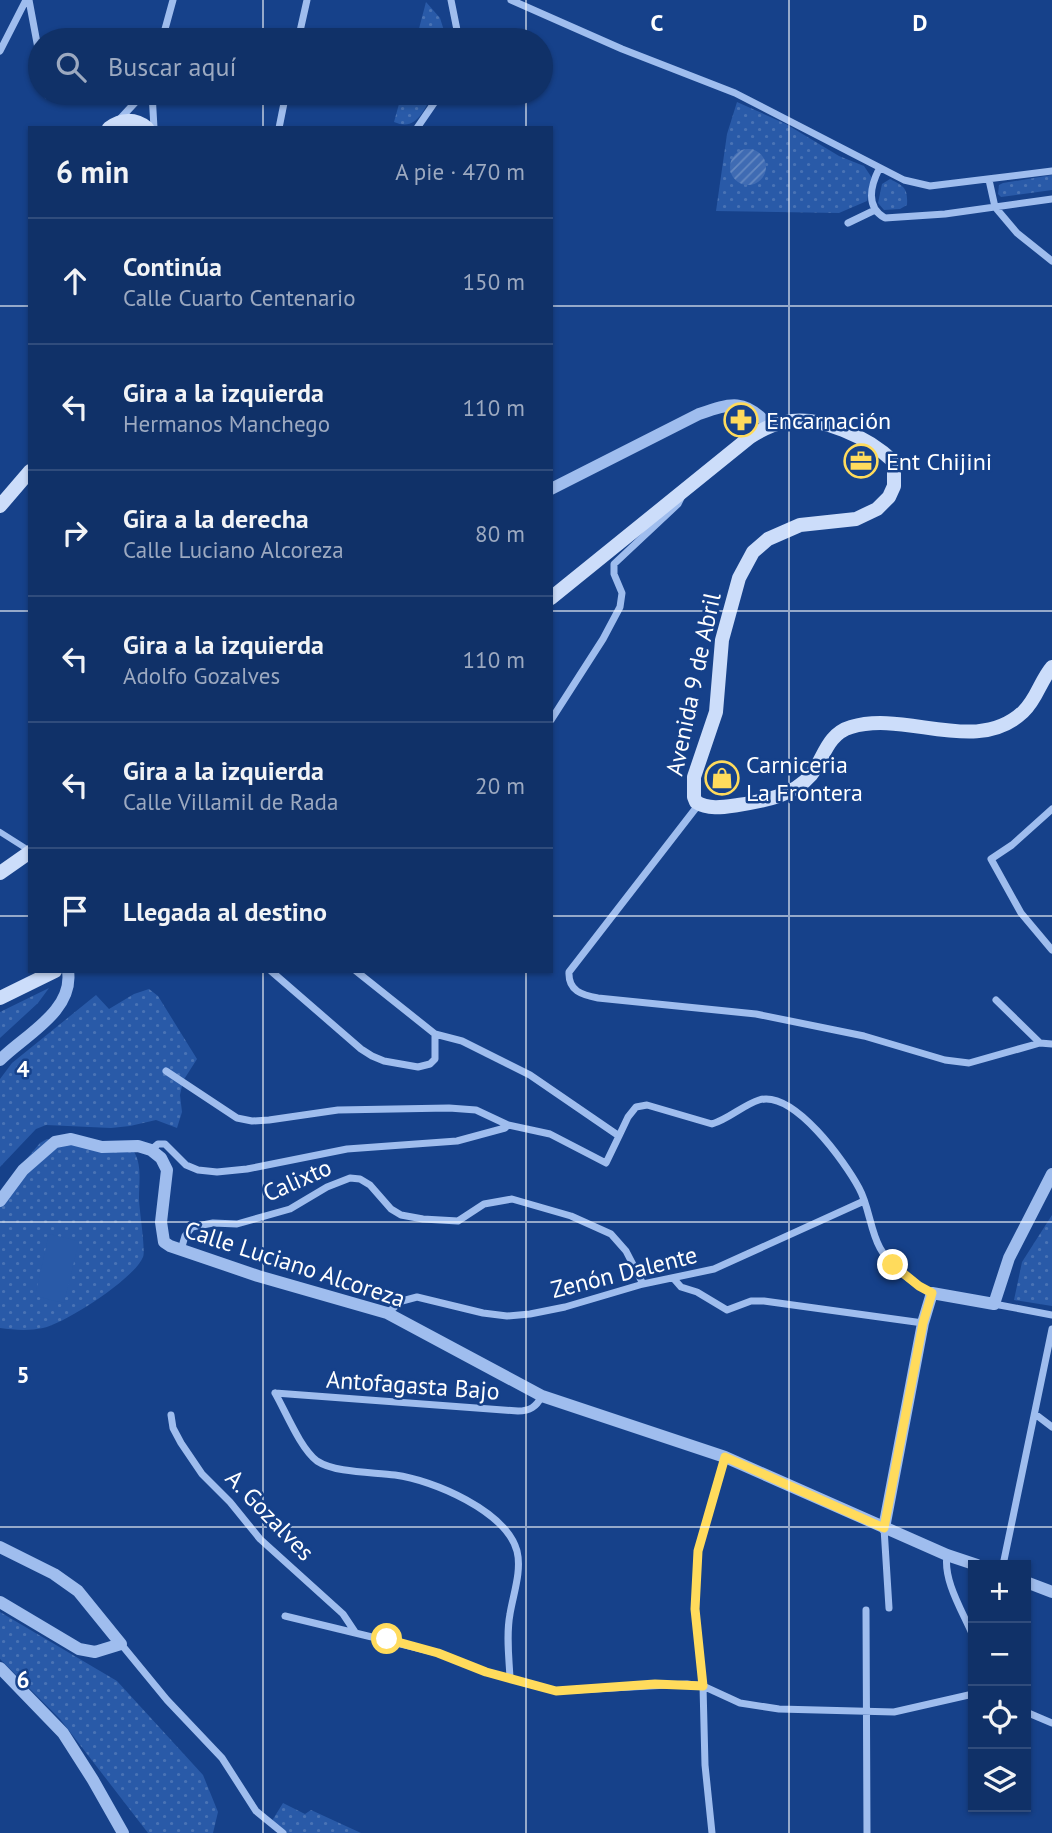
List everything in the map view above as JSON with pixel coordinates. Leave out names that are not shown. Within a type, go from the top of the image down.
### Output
[{"type":"main road","points":[[113,124],[135,121],[144,126]]},
{"type":"main road","name":"Avenida 9 de Abril","points":[[553,596],[750,437],[769,426],[786,422],[813,423],[846,431],[873,443],[894,462],[894,486],[889,497],[877,509],[856,519],[800,524],[768,539],[753,552],[738,578],[722,640],[716,712],[694,777],[694,797],[699,804],[724,807],[775,798],[789,792],[812,774],[830,740],[853,726],[897,723],[973,732],[997,726],[1021,714],[1034,700],[1052,667]]},
{"type":"main road","points":[[0,506],[28,473]]},
{"type":"main road","points":[[0,873],[28,852]]},
{"type":"main road","points":[[0,998],[51,973]]},
{"type":"street","points":[[0,51],[27,0]]},
{"type":"street","points":[[27,0],[33,28]]},
{"type":"street","points":[[165,28],[173,0]]},
{"type":"street","points":[[301,28],[307,0]]},
{"type":"street","points":[[451,0],[457,28]]},
{"type":"street","points":[[511,0],[546,17],[735,93],[878,169],[904,180],[930,186],[1052,170]]},
{"type":"street","points":[[113,124],[132,105]]},
{"type":"street","points":[[153,105],[154,126]]},
{"type":"street","points":[[279,126],[284,105]]},
{"type":"street","points":[[418,126],[433,105]]},
{"type":"street","points":[[878,169],[871,197],[880,216],[892,218],[1052,199]]},
{"type":"street","points":[[989,180],[995,207],[1017,233],[1052,261]]},
{"type":"street","points":[[848,223],[875,210]]},
{"type":"street","points":[[553,488],[699,414],[717,408],[743,406],[753,409],[769,426]]},
{"type":"street","points":[[553,717],[603,639],[620,607],[622,593],[614,574],[614,564],[678,504],[687,486]]},
{"type":"street","points":[[699,804],[569,972],[571,986],[583,995],[756,1014],[864,1036],[945,1060],[970,1063],[1040,1043],[1052,1044]]},
{"type":"street","points":[[1052,808],[1012,845],[991,859],[1021,912],[1052,950]]},
{"type":"street","points":[[0,832],[28,850]]},
{"type":"street","points":[[0,1060],[56,1009],[67,995],[68,973]]},
{"type":"street","points":[[273,973],[361,1049],[384,1061],[418,1067],[430,1064],[435,1059],[435,1034]]},
{"type":"street","points":[[359,973],[435,1034],[462,1041],[530,1075],[619,1136]]},
{"type":"street","points":[[996,1000],[1040,1043]]},
{"type":"street","points":[[166,1071],[237,1118],[252,1121],[338,1110],[476,1110],[508,1125],[550,1134],[606,1163],[628,1117],[636,1107],[647,1105],[712,1124],[760,1100],[775,1100],[789,1107],[818,1132],[848,1170],[864,1201],[879,1246],[887,1258],[919,1286],[932,1293],[1052,1315]]},
{"type":"street","points":[[0,1201],[23,1170],[55,1142],[71,1139],[102,1147],[138,1146],[151,1150],[161,1143],[186,1165],[198,1170],[217,1172],[247,1169],[347,1149],[457,1141],[508,1125]]},
{"type":"street","name":"Calle Luciano Alcoreza","points":[[151,1150],[161,1158],[167,1170],[161,1208],[161,1233],[164,1242],[258,1276],[387,1313],[542,1396],[725,1457],[884,1528],[968,1562]]},
{"type":"street","points":[[994,1304],[1009,1258],[1052,1174]]},
{"type":"street","name":"Calixto","points":[[181,1250],[185,1236],[192,1227],[213,1223],[237,1224],[290,1209],[327,1187],[349,1178],[360,1179],[370,1185],[391,1209],[401,1215],[423,1219],[458,1221],[484,1204],[512,1199],[571,1216],[611,1234],[626,1251],[643,1284]]},
{"type":"street","name":"Zenón Dalente","points":[[387,1313],[402,1301],[418,1297],[483,1313],[507,1316],[530,1314],[643,1284],[714,1269],[864,1201]]},
{"type":"street","points":[[674,1279],[681,1287],[697,1292],[727,1310],[751,1301],[764,1301],[923,1323]]},
{"type":"street","points":[[889,1608],[884,1528],[923,1323],[932,1293]]},
{"type":"street","points":[[1004,1560],[1052,1329]]},
{"type":"street","name":"Antofagasta Bajo","points":[[510,1678],[510,1615],[518,1571],[518,1555],[503,1528],[470,1503],[415,1479],[321,1463],[309,1452],[275,1393],[518,1411],[529,1410],[537,1405],[542,1396]]},
{"type":"street","points":[[1035,1414],[1052,1427]]},
{"type":"street","name":"A. Gozalves","points":[[171,1415],[173,1427],[181,1443],[202,1474],[222,1493],[260,1539],[343,1614],[355,1632]]},
{"type":"street","points":[[712,1833],[705,1765],[703,1686],[695,1609],[698,1551],[725,1457]]},
{"type":"street","points":[[0,1548],[54,1574],[78,1591],[167,1700],[222,1758],[256,1811],[283,1833]]},
{"type":"street","points":[[947,1555],[949,1577],[968,1624]]},
{"type":"street","points":[[1031,1584],[1052,1592]]},
{"type":"street","points":[[0,1602],[79,1649],[95,1652],[121,1644]]},
{"type":"street","points":[[866,1610],[867,1833]]},
{"type":"street","points":[[285,1616],[438,1653],[486,1672],[556,1691],[655,1684],[703,1686],[730,1699],[758,1707],[867,1712],[894,1712],[968,1695]]},
{"type":"street","points":[[0,1668],[64,1734],[123,1833]]},
{"type":"street","points":[[1031,1714],[1052,1723]]},
{"type":"shaded area","points":[[426,2],[440,18],[443,28],[419,28]]},
{"type":"shaded area","points":[[737,102],[786,124],[839,156],[864,166],[872,178],[867,201],[839,213],[716,211],[727,134]]},
{"type":"shaded area","points":[[399,105],[427,105],[414,122],[394,122]]},
{"type":"shaded area","points":[[1052,175],[1052,190],[1001,197],[998,194],[999,185],[1003,183]]},
{"type":"shaded area","points":[[890,179],[906,191],[907,205],[900,209],[884,210],[878,203],[882,184]]},
{"type":"shaded area","points":[[49,988],[38,1003],[0,1038],[0,1012]]},
{"type":"shaded area","points":[[149,989],[158,996],[197,1059],[183,1081],[180,1095],[182,1112],[177,1128],[156,1120],[111,1128],[46,1125],[36,1129],[0,1167],[0,1079],[12,1063],[96,995],[109,1009],[134,994]]},
{"type":"shaded area","points":[[47,1139],[130,1146],[137,1158],[139,1170],[143,1257],[114,1287],[67,1318],[38,1329],[0,1328],[0,1198],[12,1176],[40,1143]]},
{"type":"shaded area","points":[[1052,1215],[1052,1306],[1014,1300],[1022,1262]]},
{"type":"shaded area","points":[[49,1234],[79,1241],[64,1303],[35,1296]]},
{"type":"shaded area","points":[[0,1612],[117,1681],[203,1775],[218,1812],[213,1833],[148,1833],[60,1719],[0,1659]]},
{"type":"shaded area","points":[[283,1803],[305,1814],[311,1810],[361,1833],[282,1833],[270,1824]]},
{"type":"building","points":[[748,149],[761,154],[766,167],[761,180],[748,185],[735,180],[730,167],[735,154]]},
{"type":"place","name":"Encarnación","points":[[741,420]]},
{"type":"place","name":"Ent Chijini","points":[[861,461]]},
{"type":"place","name":"Carniceria La Frontera","points":[[722,778]]},
{"type":"route","points":[[387,1639],[438,1653],[486,1672],[556,1691],[655,1684],[703,1686],[695,1609],[698,1551],[725,1457],[884,1528],[923,1323],[932,1293],[893,1265]]}]
